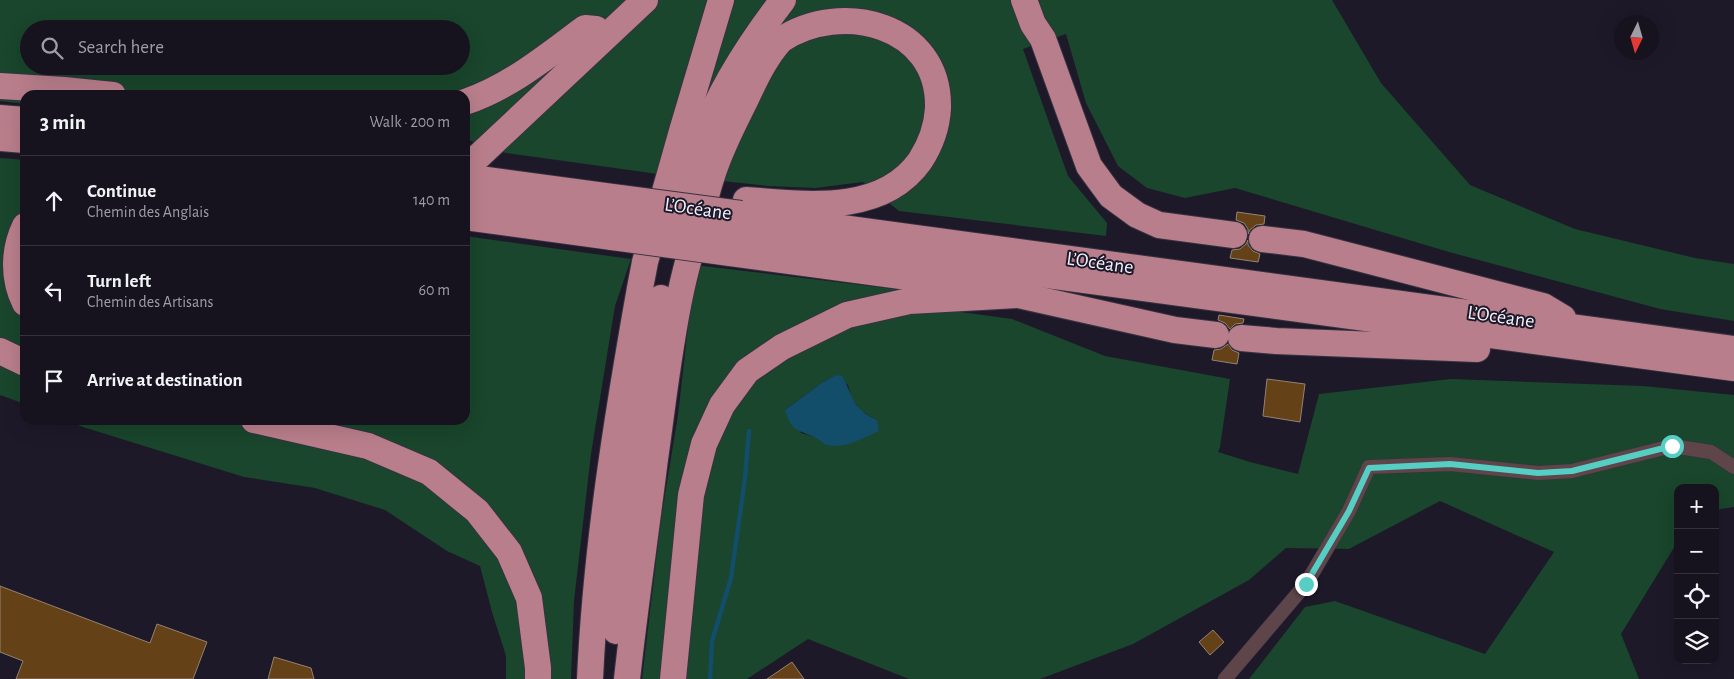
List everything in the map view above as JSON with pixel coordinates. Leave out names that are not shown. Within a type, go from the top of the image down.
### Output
[{"type":"highway","points":[[470,145],[626,0]]},
{"type":"highway","points":[[470,164],[645,0]]},
{"type":"highway","points":[[613,679],[620,579],[634,448],[662,292],[704,134],[716,107],[747,51],[783,0]]},
{"type":"highway","points":[[1024,0],[1033,24],[1043,38],[1089,166],[1111,196],[1136,215],[1159,225],[1234,235]]},
{"type":"highway","points":[[1039,0],[1043,38]]},
{"type":"highway","points":[[590,679],[599,552],[606,498],[645,262],[676,149],[722,6]]},
{"type":"highway","points":[[627,679],[663,404],[680,292],[711,177],[724,144],[761,68],[781,40],[801,24],[823,14],[847,11],[883,19],[896,25],[914,40],[930,66],[938,99],[934,134],[926,151],[915,167],[901,181],[886,190],[869,196],[829,204],[804,204],[737,225]]},
{"type":"highway","points":[[470,100],[491,92],[516,77],[584,28],[596,29]]},
{"type":"highway","points":[[0,86],[64,90]]},
{"type":"highway","points":[[0,118],[20,120]]},
{"type":"highway","points":[[0,138],[20,140]]},
{"type":"highway","name":"L’Océane","points":[[470,180],[504,202]]},
{"type":"highway","name":"L’Océane","points":[[470,198],[617,218],[737,225],[1569,336],[1734,349]]},
{"type":"highway","points":[[470,215],[504,202]]},
{"type":"highway","name":"L’Océane","points":[[617,218],[694,208],[737,225]]},
{"type":"highway","points":[[737,225],[960,284],[1175,330],[1276,342],[1468,348],[1520,353],[1569,336],[1543,306],[1304,244],[1262,239]]},
{"type":"highway","points":[[20,240],[16,264],[20,293]]},
{"type":"highway","points":[[673,679],[691,496],[704,444],[722,405],[747,371],[782,347],[846,315],[909,301],[1018,295]]},
{"type":"highway","name":"L’Océane","points":[[1569,336],[1734,368]]},
{"type":"highway","points":[[0,343],[20,351]]},
{"type":"highway","points":[[0,351],[20,361]]},
{"type":"highway","points":[[276,425],[368,446],[429,472],[476,511],[509,552],[529,598],[538,679]]},
{"type":"street","points":[[1225,679],[1306,584],[1349,511],[1369,468],[1450,464],[1538,473],[1572,471],[1672,446],[1711,452],[1734,468]]},
{"type":"green space","points":[[0,0],[1332,0],[1381,83],[1470,185],[1575,229],[1695,258],[1734,264],[1734,321],[1660,309],[1449,252],[1235,188],[1185,198],[1147,188],[1118,166],[1086,103],[1066,34],[1023,49],[1068,176],[1107,223],[1106,236],[899,211],[863,182],[816,188],[768,186],[658,174],[506,153],[470,141],[470,90],[20,90],[20,103],[0,101]]},
{"type":"green space","points":[[0,158],[20,160],[20,402],[0,395]]},
{"type":"green space","points":[[470,237],[631,259],[615,306],[591,454],[574,601],[571,679],[506,679],[506,656],[480,566],[447,551],[385,510],[315,488],[244,477],[78,425],[470,425]]},
{"type":"green space","points":[[695,265],[895,289],[914,313],[954,311],[1012,319],[1105,356],[1230,379],[1218,452],[1298,474],[1319,394],[1451,379],[1643,386],[1734,395],[1734,507],[1719,509],[1719,484],[1674,484],[1674,548],[1621,634],[1639,679],[1249,679],[1305,607],[1335,601],[1485,654],[1554,552],[1440,501],[1349,549],[1286,548],[1249,580],[1133,644],[1040,679],[909,679],[808,639],[747,679],[642,679],[661,519],[678,415]],"holes":[[[835,375],[848,385],[851,397],[861,411],[877,420],[828,445],[815,437],[801,433],[785,410]]]},
{"type":"water","points":[[835,375],[842,376],[854,402],[860,409],[877,420],[879,431],[854,442],[833,446],[825,444],[792,426],[785,410]]},
{"type":"building","points":[[1237,212],[1265,216],[1264,224],[1256,225],[1248,234],[1248,229],[1244,223],[1236,220]]},
{"type":"building","points":[[1248,240],[1248,245],[1253,251],[1260,254],[1258,262],[1230,258],[1232,250],[1240,249]]},
{"type":"building","points":[[1219,315],[1244,319],[1243,323],[1235,324],[1230,329],[1225,323],[1218,320]]},
{"type":"building","points":[[1228,344],[1232,350],[1239,353],[1237,364],[1212,360],[1214,350],[1221,349]]},
{"type":"building","points":[[1267,379],[1305,384],[1300,422],[1263,416]]},
{"type":"building","points":[[0,586],[150,643],[157,624],[207,642],[193,679],[16,679],[23,661],[0,652]]},
{"type":"building","points":[[1213,630],[1224,642],[1210,655],[1199,642]]},
{"type":"building","points":[[274,657],[311,668],[314,679],[268,679]]},
{"type":"building","points":[[792,662],[804,679],[767,679]]},
{"type":"waterway","points":[[710,679],[712,641],[731,578],[745,478],[749,431]]},
{"type":"route","points":[[1306,584],[1349,511],[1369,468],[1450,464],[1538,473],[1572,471],[1672,446]]}]
